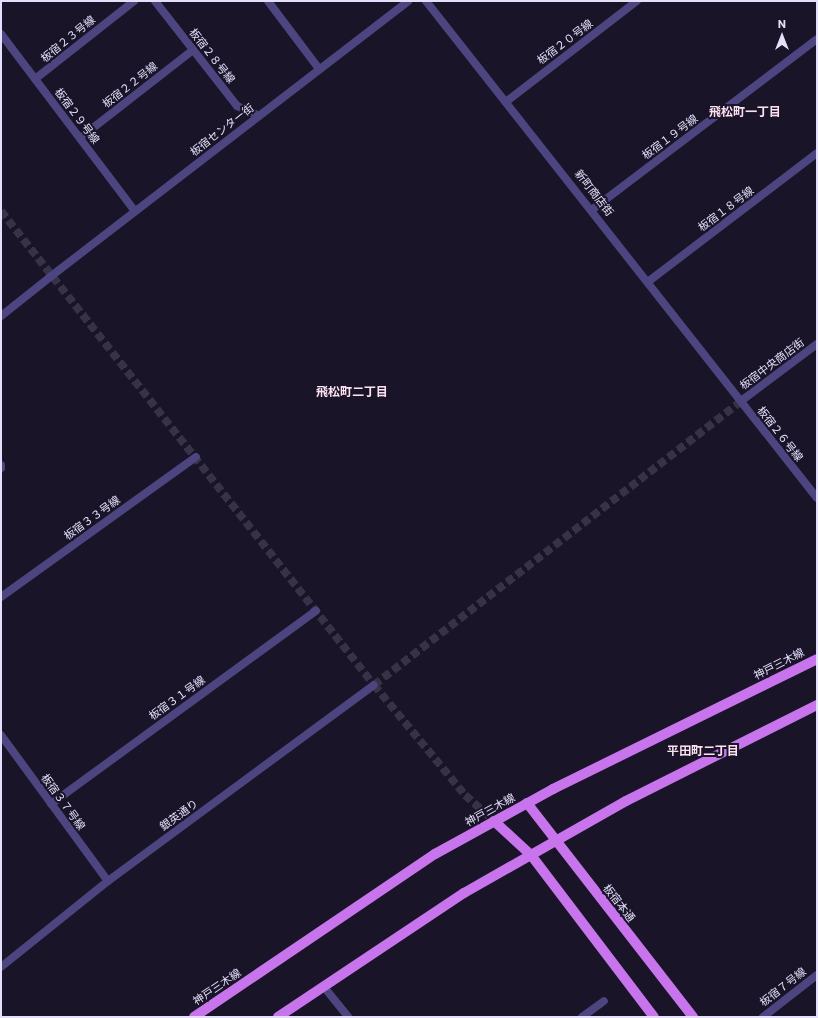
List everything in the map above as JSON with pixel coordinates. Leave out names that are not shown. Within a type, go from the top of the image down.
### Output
[{"type":"main road","name":"神戸三木線","points":[[194,1017],[435,854],[527,804],[817,658]]},
{"type":"main road","points":[[278,1017],[464,893],[626,801],[817,705]]},
{"type":"main road","name":"板宿本通","points":[[527,804],[693,1017]]},
{"type":"main road","points":[[494,821],[531,855],[654,1017]]},
{"type":"street","name":"板宿２３号線","points":[[35,79],[134,1]]},
{"type":"street","name":"板宿２８号線","points":[[155,1],[237,106],[259,116]]},
{"type":"street","points":[[268,1],[319,69]]},
{"type":"street","name":"板宿センター街","points":[[1,316],[408,1]]},
{"type":"street","name":"新町商店街","points":[[426,1],[593,209],[741,401]]},
{"type":"street","name":"板宿２０号線","points":[[507,101],[637,1]]},
{"type":"street","name":"板宿２９号線","points":[[1,34],[135,211]]},
{"type":"street","name":"板宿１９号線","points":[[593,209],[817,39]]},
{"type":"street","name":"板宿２２号線","points":[[80,138],[193,50]]},
{"type":"street","name":"板宿１８号線","points":[[649,281],[817,154]]},
{"type":"street","name":"板宿中央商店街","points":[[741,401],[817,344]]},
{"type":"street","name":"板宿２６号線","points":[[741,401],[817,498]]},
{"type":"street","name":"板宿３３号線","points":[[1,597],[196,457]]},
{"type":"street","name":"板宿３１号線","points":[[52,804],[316,611]]},
{"type":"street","name":"銀英通り","points":[[1,967],[108,881],[374,685]]},
{"type":"street","name":"板宿３７号線","points":[[1,735],[108,881]]},
{"type":"street","name":"板宿７号線","points":[[763,1017],[817,975]]},
{"type":"street","points":[[324,987],[348,1017]]},
{"type":"street","points":[[582,1017],[604,1001]]},
{"type":"tunnel","points":[[1,211],[374,685],[465,795],[494,821]]},
{"type":"tunnel","points":[[374,685],[741,401]]},
{"type":"district","name":"飛松町一丁目","points":[[745,112]]},
{"type":"district","name":"飛松町二丁目","points":[[352,392]]},
{"type":"district","name":"平田町二丁目","points":[[703,751]]}]
